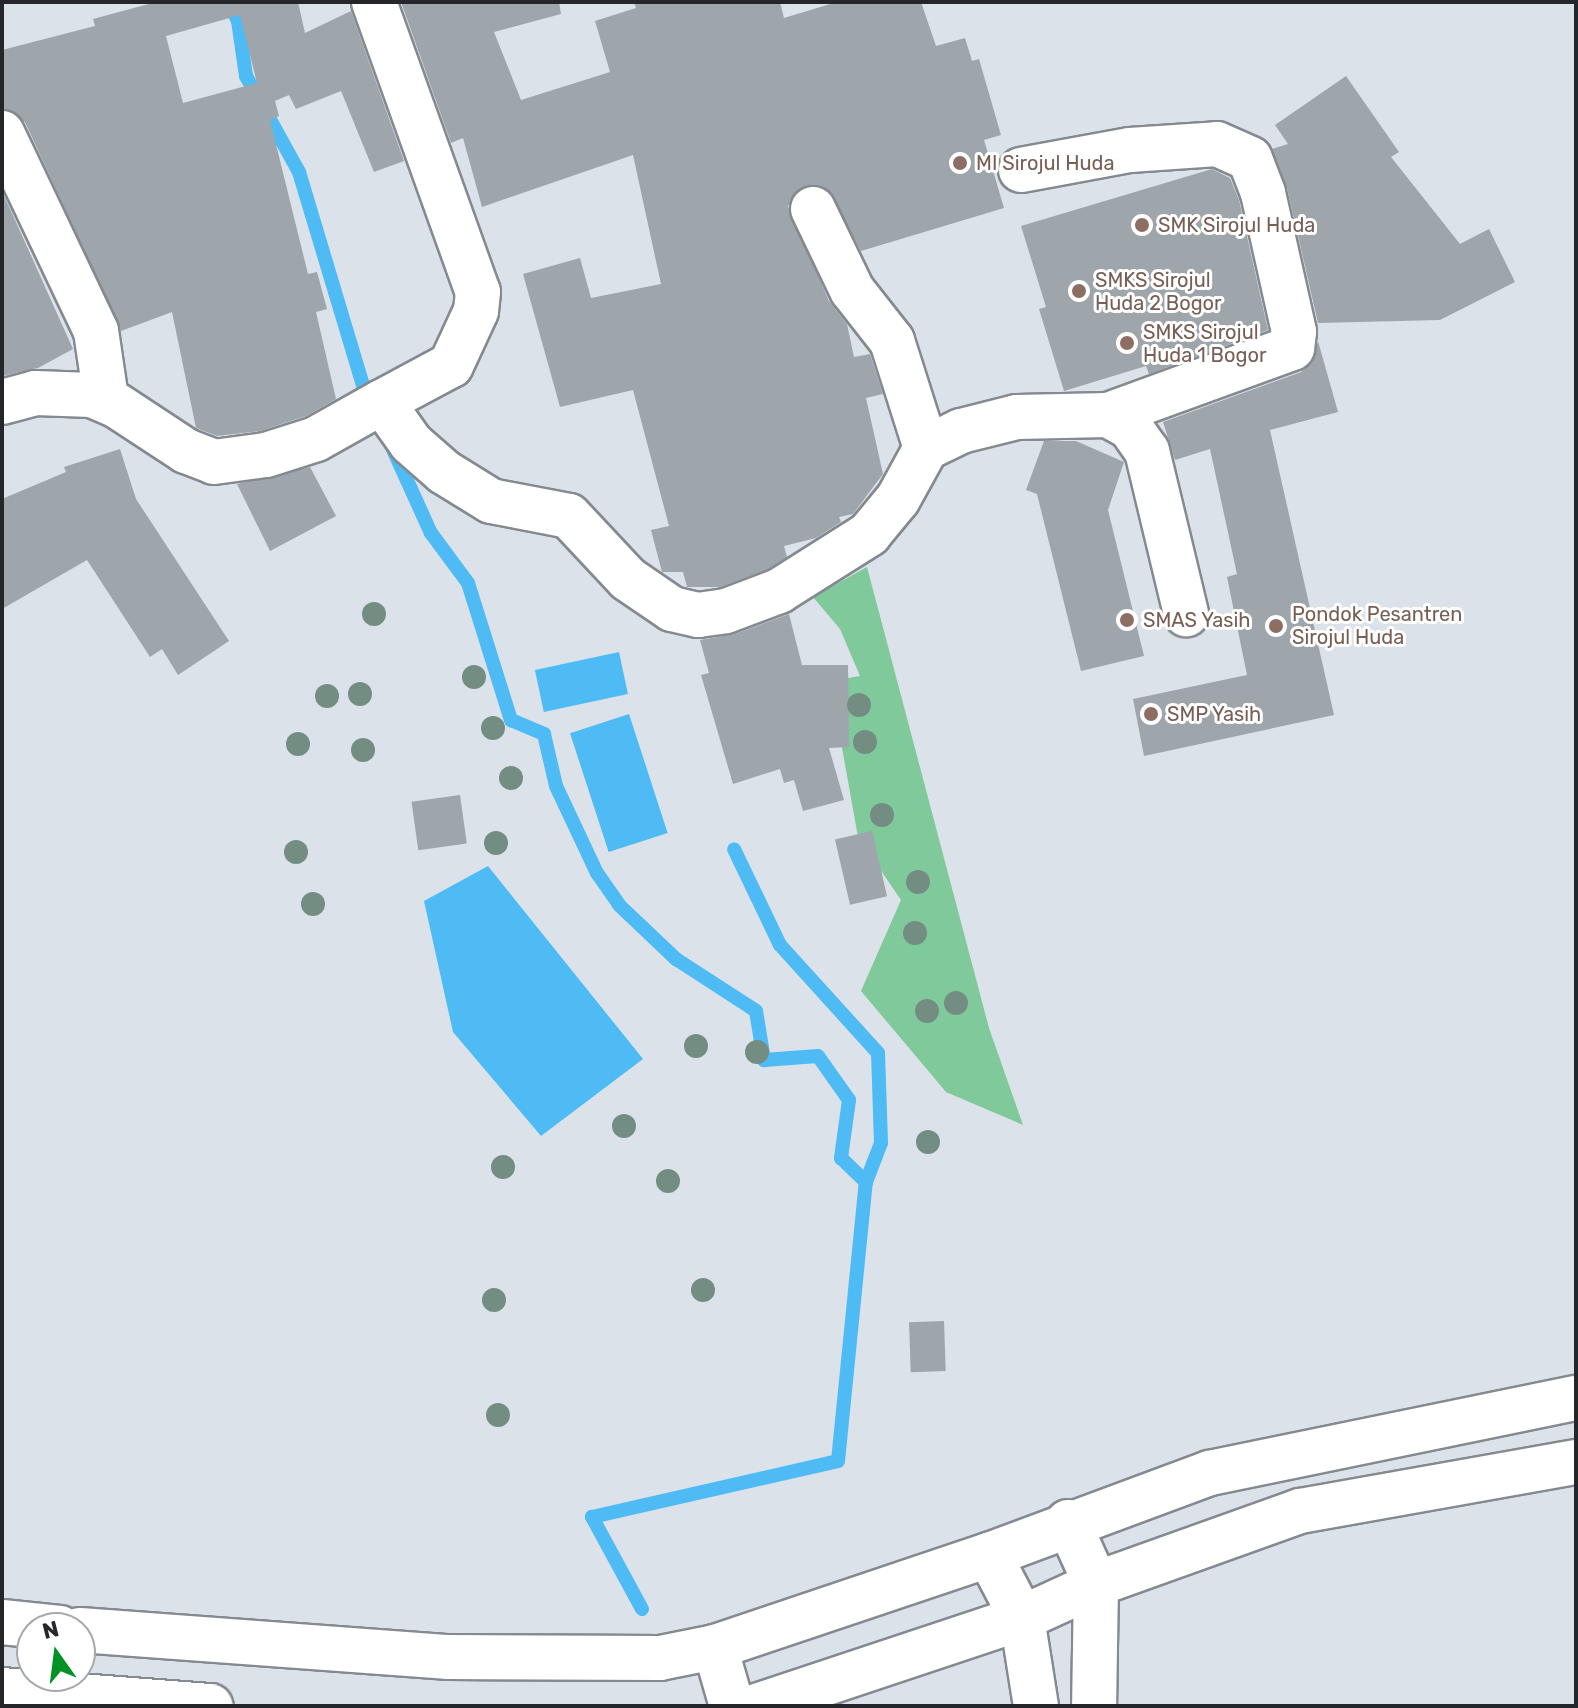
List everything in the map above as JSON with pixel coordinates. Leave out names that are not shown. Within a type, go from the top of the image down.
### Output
[{"type":"street","points":[[2,402],[35,393],[75,392],[106,399],[205,460],[266,455],[316,439],[451,365],[476,311],[478,292],[374,2]]},
{"type":"street","points":[[2,133],[96,331],[106,399]]},
{"type":"street","points":[[378,405],[411,443],[457,481],[491,501],[569,516],[628,579],[672,609],[698,615],[726,611],[793,585],[869,534],[898,499],[926,448],[961,431],[1017,417],[1108,415],[1292,348],[1294,332],[1263,193],[1250,159],[1217,144],[1130,150],[1021,170]]},
{"type":"street","points":[[813,209],[852,290],[892,341],[926,448]]},
{"type":"street","points":[[1108,415],[1130,427],[1147,451],[1186,614]]},
{"type":"street","points":[[96,1631],[449,1657],[660,1658],[715,1647],[989,1555],[1068,1522],[1210,1473],[1576,1398]]},
{"type":"street","points":[[757,1706],[1022,1618],[1096,1584],[1300,1511],[1576,1462]]},
{"type":"street","points":[[1068,1522],[1096,1584],[1094,1706]]},
{"type":"street","points":[[989,1555],[1022,1618],[1036,1706]]},
{"type":"street","points":[[715,1647],[732,1706]]},
{"type":"street","points":[[2,1690],[210,1706]]},
{"type":"green space","points":[[867,567],[989,1028],[1023,1125],[946,1092],[861,991],[901,900],[858,837],[830,681],[860,676],[840,629],[813,597]]},
{"type":"water","points":[[619,652],[628,694],[544,712],[535,670]]},
{"type":"water","points":[[629,714],[668,833],[609,852],[570,733]]},
{"type":"water","points":[[488,866],[643,1059],[541,1136],[453,1032],[424,901]]},
{"type":"building","points":[[156,2],[298,2],[305,33],[351,11],[404,161],[374,172],[341,91],[296,109],[289,95],[275,101],[279,116],[270,120],[308,274],[317,272],[327,309],[316,312],[336,399],[306,416],[260,431],[217,436],[196,428],[172,312],[121,331],[25,122],[2,108],[2,50],[95,26],[93,19]],"holes":[[[240,15],[257,83],[183,103],[166,36]]]},
{"type":"building","points":[[401,2],[559,2],[561,14],[494,32],[521,100],[610,72],[595,21],[636,8],[634,2],[780,2],[784,18],[837,2],[921,2],[936,46],[965,38],[972,61],[979,59],[1001,135],[984,140],[1004,208],[861,251],[826,188],[802,187],[788,206],[829,301],[847,324],[854,357],[870,354],[883,394],[866,398],[883,474],[853,514],[839,517],[841,522],[816,538],[784,546],[787,557],[768,569],[720,587],[687,587],[683,572],[662,572],[651,530],[669,526],[633,390],[560,407],[523,274],[580,258],[591,298],[661,284],[633,155],[482,207],[463,138],[451,143]]},
{"type":"building","points":[[1346,76],[1399,152],[1391,157],[1460,244],[1489,229],[1515,282],[1440,320],[1318,323],[1287,188],[1272,149],[1288,144],[1275,125]]},
{"type":"building","points":[[1212,169],[1230,178],[1239,200],[1268,330],[1149,374],[1146,366],[1064,391],[1039,309],[1046,307],[1021,226]]},
{"type":"building","points":[[2,191],[73,349],[38,368],[2,376]]},
{"type":"building","points":[[1318,341],[1338,412],[1270,430],[1334,715],[1144,756],[1133,699],[1247,675],[1227,577],[1237,574],[1210,449],[1175,460],[1163,422],[1301,372],[1312,363]]},
{"type":"building","points":[[1044,441],[1076,441],[1124,462],[1108,510],[1144,656],[1081,671],[1037,494],[1026,490]]},
{"type":"building","points":[[120,449],[136,499],[229,641],[178,675],[162,649],[150,657],[87,560],[2,609],[2,499],[66,472],[64,467]]},
{"type":"building","points":[[310,467],[336,516],[270,551],[237,484]]},
{"type":"building","points":[[789,614],[802,665],[848,665],[849,747],[829,748],[844,800],[803,811],[794,780],[784,783],[780,769],[733,784],[701,675],[709,673],[700,640],[735,634]]},
{"type":"building","points":[[460,795],[467,844],[418,850],[411,802]]},
{"type":"building","points":[[872,831],[887,896],[850,905],[835,840]]},
{"type":"building","points":[[944,1321],[946,1371],[911,1372],[909,1322]]},
{"type":"waterway","points":[[228,2],[238,21],[246,76],[299,172],[369,406]]},
{"type":"waterway","points":[[391,445],[431,533],[468,583],[511,720],[544,734],[556,786],[597,873],[619,905],[676,959],[756,1011],[764,1060],[818,1056],[849,1100],[841,1158],[866,1182]]},
{"type":"waterway","points":[[642,1609],[592,1517],[838,1461],[866,1182],[881,1143],[878,1053],[780,945],[734,849]]},
{"type":"place","name":"MI Sirojul Huda","points":[[960,163]]},
{"type":"place","name":"SMK Sirojul Huda","points":[[1142,225]]},
{"type":"place","name":"SMKS Sirojul Huda 2 Bogor","points":[[1079,291]]},
{"type":"place","name":"SMKS Sirojul Huda 1 Bogor","points":[[1127,343]]},
{"type":"place","name":"SMAS Yasih","points":[[1127,620]]},
{"type":"place","name":"Pondok Pesantren Sirojul Huda","points":[[1276,626]]},
{"type":"place","name":"SMP Yasih","points":[[1151,714]]}]
